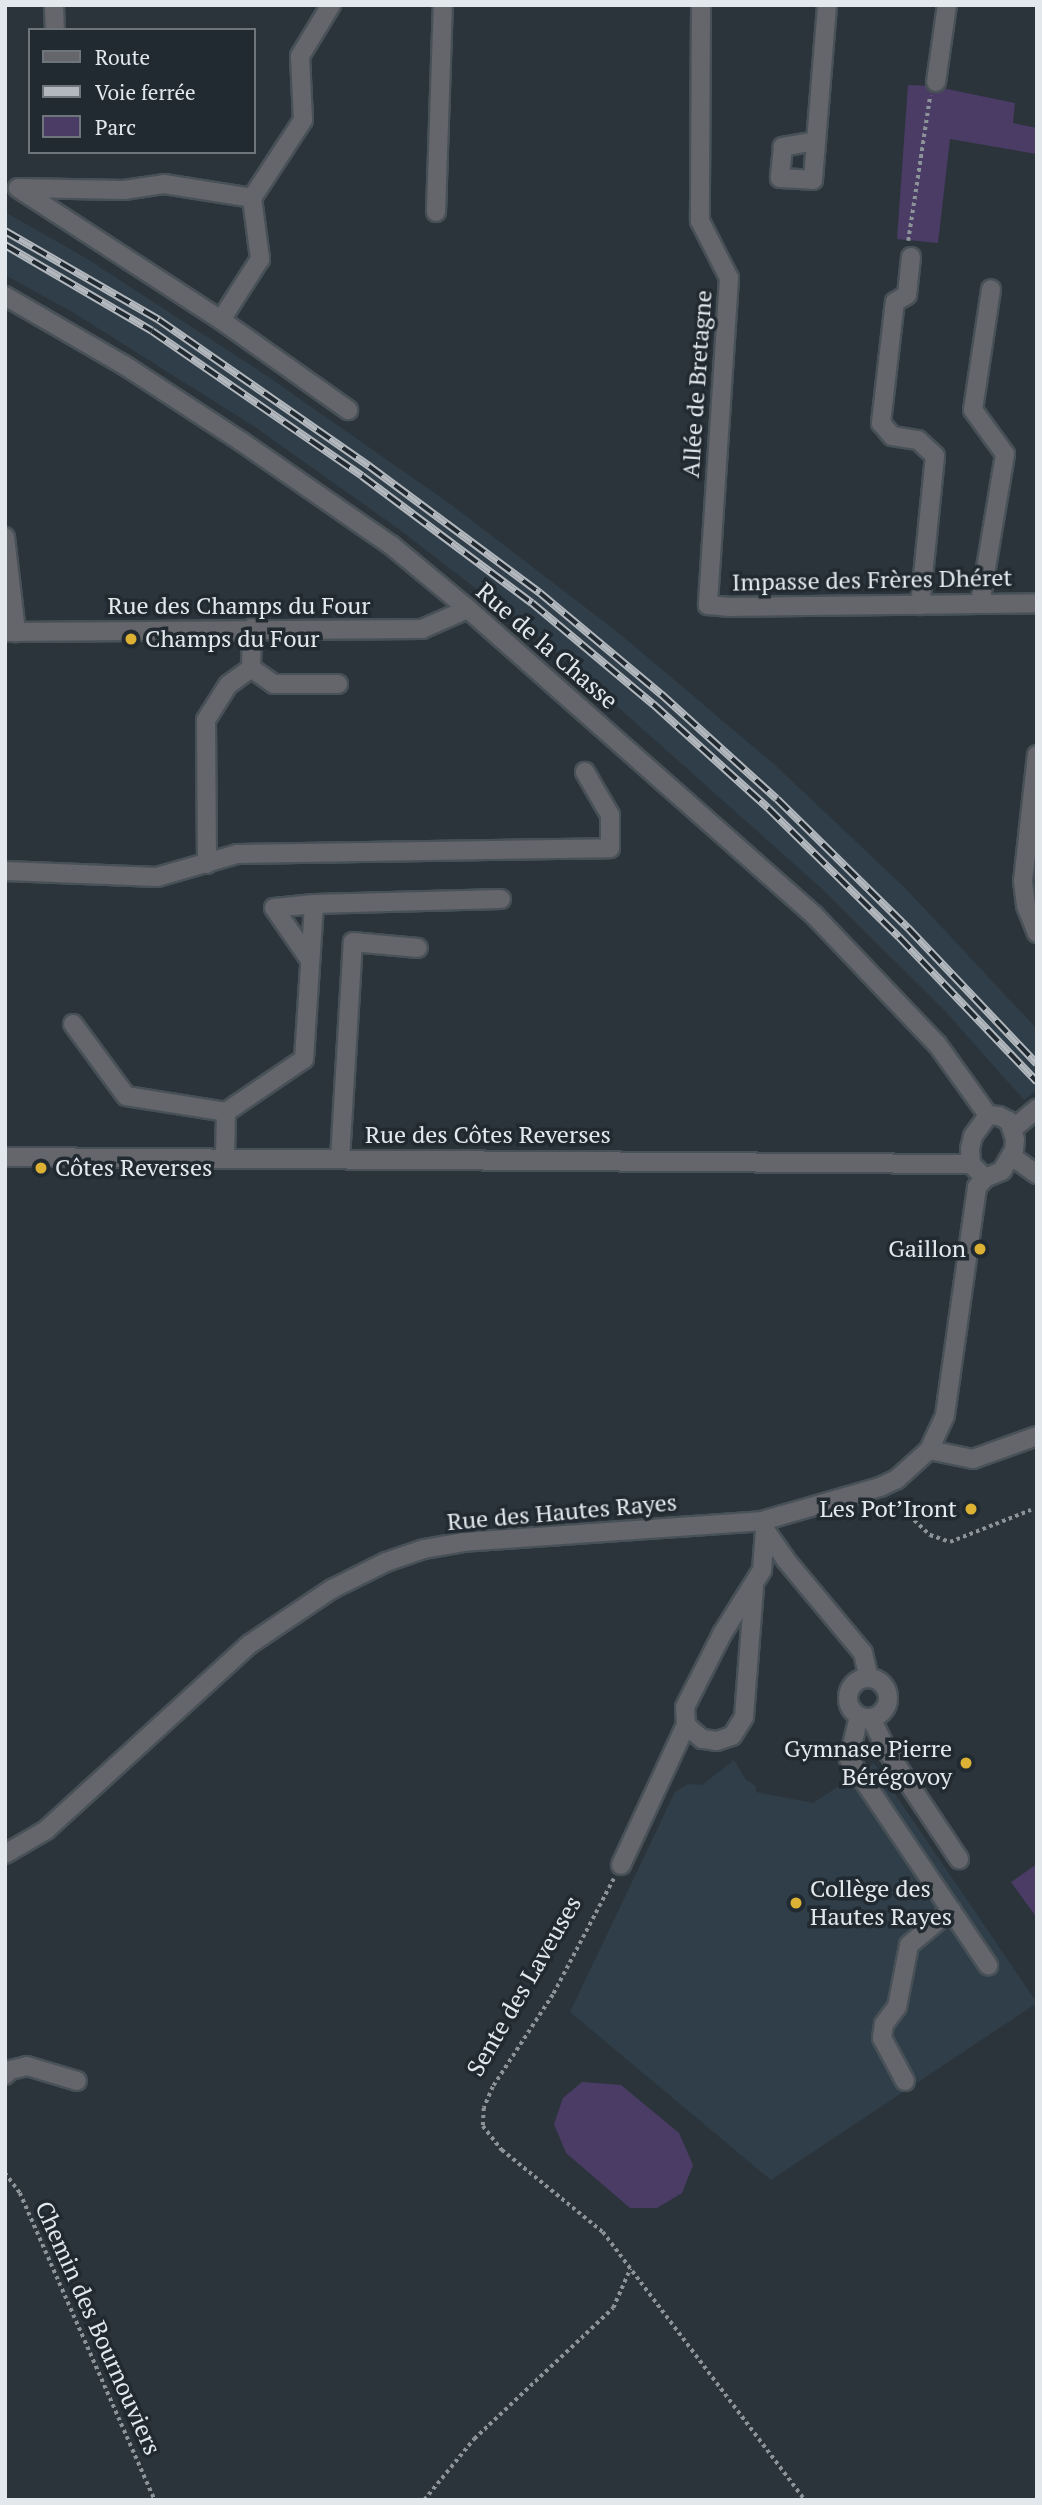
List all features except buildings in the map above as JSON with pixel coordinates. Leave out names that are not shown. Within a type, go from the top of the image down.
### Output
[{"type":"street","points":[[54,5],[55,28]]},
{"type":"street","points":[[221,320],[260,259],[252,198],[303,120],[300,56],[331,5]]},
{"type":"street","points":[[436,212],[443,5]]},
{"type":"street","name":"Allée de Bretagne","points":[[701,5],[700,221],[729,278],[708,605]]},
{"type":"street","points":[[816,141],[827,5]]},
{"type":"street","points":[[936,82],[947,5]]},
{"type":"street","points":[[252,198],[164,184],[124,190],[18,188],[221,320],[348,411]]},
{"type":"street","points":[[911,257],[907,295],[895,302],[881,423],[892,436],[918,440],[935,456],[920,605]]},
{"type":"street","points":[[980,604],[1005,454],[973,410],[991,289]]},
{"type":"street","name":"Rue de la Chasse","points":[[5,296],[124,365],[242,442],[391,545],[468,609],[814,915],[937,1044],[988,1115]]},
{"type":"street","points":[[5,537],[11,632]]},
{"type":"street","name":"Impasse des Frères Dhéret","points":[[708,605],[730,607],[1037,603]]},
{"type":"street","name":"Rue des Champs du Four","points":[[11,632],[252,628],[422,629],[468,609]]},
{"type":"street","points":[[251,668],[252,628]]},
{"type":"street","points":[[251,668],[274,684],[338,684]]},
{"type":"street","points":[[207,864],[206,720],[228,685],[251,668]]},
{"type":"street","points":[[1037,755],[1023,881],[1026,906],[1037,933]]},
{"type":"street","points":[[5,871],[157,877],[237,854],[610,848],[610,815],[585,772]]},
{"type":"street","points":[[310,960],[274,908],[314,904],[501,899]]},
{"type":"street","points":[[73,1024],[126,1096],[226,1112],[304,1059],[314,904]]},
{"type":"street","points":[[340,1159],[353,942],[418,948]]},
{"type":"street","points":[[1014,1128],[1037,1109]]},
{"type":"street","points":[[225,1159],[226,1112]]},
{"type":"street","points":[[985,1178],[971,1164],[973,1136],[988,1115],[999,1115],[1014,1128],[1015,1139],[1011,1156],[1002,1171],[985,1178],[977,1187],[945,1415],[929,1450],[973,1460],[1037,1436]]},
{"type":"street","points":[[1011,1156],[1037,1174]]},
{"type":"street","name":"Rue des Côtes Reverses","points":[[5,1157],[971,1164]]},
{"type":"street","name":"Rue des Hautes Rayes","points":[[5,1854],[46,1830],[250,1644],[332,1589],[386,1562],[424,1549],[463,1542],[763,1525],[880,1487],[897,1479],[929,1450]]},
{"type":"street","points":[[621,1865],[686,1725],[685,1707],[722,1634],[754,1587],[762,1570],[763,1525]]},
{"type":"street","points":[[763,1525],[785,1559],[863,1653],[869,1678]]},
{"type":"street","points":[[686,1725],[702,1739],[717,1741],[732,1736],[744,1717],[754,1587]]},
{"type":"street","points":[[865,1717],[882,1712],[888,1700],[881,1683],[869,1678],[856,1681],[848,1693],[849,1706],[865,1717],[959,1859]]},
{"type":"street","points":[[865,1717],[849,1759],[988,1965]]},
{"type":"street","points":[[905,2081],[882,2038],[884,2024],[897,2007],[909,1945],[951,1910]]},
{"type":"street","points":[[5,2075],[10,2070],[27,2066],[77,2081]]},
{"type":"path","points":[[911,257],[907,235],[931,90],[936,82]]},
{"type":"path","points":[[880,1487],[919,1526],[941,1541],[960,1539],[1031,1510]]},
{"type":"path","name":"Sente des Laveuses","points":[[621,1865],[553,1994],[493,2087],[484,2108],[483,2126],[502,2150],[603,2232],[630,2269]]},
{"type":"path","name":"Chemin des Bournouviers","points":[[5,2173],[20,2193],[155,2500]]},
{"type":"path","points":[[424,2500],[474,2439],[613,2308],[630,2269],[805,2500]]},
{"type":"shaded area","points":[[5,212],[84,257],[267,376],[453,506],[620,634],[775,765],[906,889],[1037,1029],[1037,1090],[1024,1100],[944,1010],[821,888],[544,641],[400,530],[255,427],[74,313],[5,275]]},
{"type":"shaded area","name":"Collège des Hautes Rayes","points":[[734,1760],[746,1780],[756,1786],[756,1792],[813,1803],[874,1763],[1037,2003],[771,2180],[570,2012],[675,1792],[688,1784],[702,1785]]},
{"type":"green space","points":[[908,85],[932,86],[1015,103],[1013,123],[1037,128],[1037,154],[950,139],[938,243],[897,239]]},
{"type":"green space","points":[[1037,1864],[1037,1918],[1011,1882]]},
{"type":"green space","points":[[582,2082],[621,2085],[679,2133],[693,2165],[682,2193],[657,2208],[630,2208],[566,2153],[554,2124],[563,2098]]},
{"type":"railway","points":[[5,231],[159,320],[369,466],[540,593],[661,694],[777,799],[908,928],[1037,1064]]},
{"type":"railway","points":[[5,245],[152,331],[362,476],[532,603],[653,704],[768,808],[899,937],[1037,1082]]},
{"type":"place","name":"Champs du Four","points":[[131,639]]},
{"type":"place","name":"Côtes Reverses","points":[[41,1168]]},
{"type":"place","name":"Gaillon","points":[[980,1249]]},
{"type":"place","name":"Les Pot’Iront","points":[[971,1509]]},
{"type":"place","name":"Gymnase Pierre Bérégovoy","points":[[966,1763]]},
{"type":"place","name":"Collège des Hautes Rayes","points":[[796,1903]]}]
